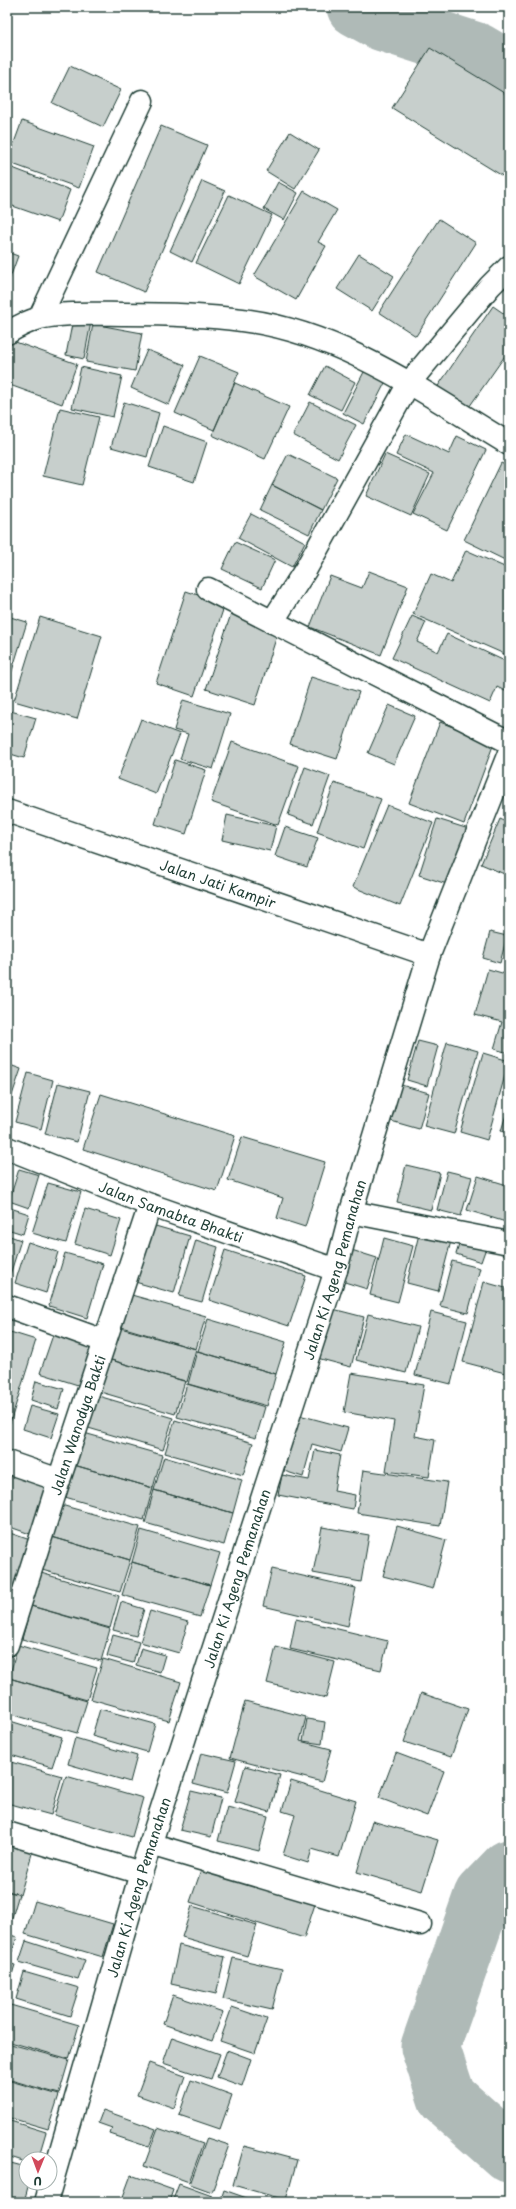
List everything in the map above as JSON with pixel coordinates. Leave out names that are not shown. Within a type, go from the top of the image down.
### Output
[{"type":"street","points":[[40,317],[142,101]]},
{"type":"street","points":[[272,622],[306,569],[409,383],[490,286],[509,267]]},
{"type":"street","points":[[7,333],[40,317],[86,314],[158,314],[243,320],[294,332],[345,350],[409,383],[509,444]]},
{"type":"street","points":[[208,589],[509,742]]},
{"type":"street","name":"Jalan Ki Ageng Pemanahan","points":[[46,2202],[141,1873],[336,1270],[351,1212],[429,955],[509,753]]},
{"type":"street","name":"Jalan Jati Kampir","points":[[7,811],[429,955]]},
{"type":"street","name":"Jalan Samabta Bhakti","points":[[7,1148],[150,1206],[336,1270]]},
{"type":"street","name":"Jalan Wanodya Bakti","points":[[7,1645],[14,1602],[58,1480],[150,1206]]},
{"type":"street","points":[[351,1212],[509,1243]]},
{"type":"street","points":[[7,1306],[104,1341]]},
{"type":"street","points":[[7,1462],[58,1480]]},
{"type":"street","points":[[7,1833],[141,1873]]},
{"type":"street","points":[[150,1844],[420,1924]]},
{"type":"building","points":[[430,48],[509,96],[509,180],[392,108]]},
{"type":"building","points":[[70,66],[121,90],[103,127],[52,103]]},
{"type":"building","points":[[22,121],[94,147],[79,188],[7,162]]},
{"type":"building","points":[[161,126],[207,145],[144,292],[98,272]]},
{"type":"building","points":[[290,132],[319,150],[295,189],[266,171]]},
{"type":"building","points":[[10,167],[70,190],[58,222],[7,204],[7,175]]},
{"type":"building","points":[[202,181],[225,191],[192,262],[170,251]]},
{"type":"building","points":[[278,182],[298,193],[284,220],[264,209]]},
{"type":"building","points":[[304,191],[337,210],[318,242],[326,246],[296,300],[254,276]]},
{"type":"building","points":[[229,195],[272,215],[239,284],[196,263]]},
{"type":"building","points":[[439,219],[476,243],[416,336],[379,312]]},
{"type":"building","points":[[7,252],[18,256],[7,286]]},
{"type":"building","points":[[359,254],[394,276],[372,311],[337,289]]},
{"type":"building","points":[[493,306],[509,317],[509,350],[467,410],[436,389]]},
{"type":"building","points":[[73,319],[91,322],[84,359],[66,355]]},
{"type":"building","points":[[93,324],[142,333],[135,371],[86,362]]},
{"type":"building","points":[[7,339],[77,364],[62,404],[7,384]]},
{"type":"building","points":[[147,350],[185,365],[169,405],[131,388]]},
{"type":"building","points":[[200,356],[239,372],[214,430],[175,413]]},
{"type":"building","points":[[325,366],[355,382],[341,410],[310,395]]},
{"type":"building","points":[[367,366],[388,377],[364,424],[343,413]]},
{"type":"building","points":[[81,367],[122,376],[113,417],[72,408]]},
{"type":"building","points":[[235,383],[289,407],[265,459],[212,435]]},
{"type":"building","points":[[124,402],[159,413],[147,457],[111,447]]},
{"type":"building","points":[[310,402],[356,425],[338,459],[293,435]]},
{"type":"building","points":[[60,408],[99,417],[82,485],[43,476]]},
{"type":"building","points":[[163,426],[207,442],[194,482],[149,467]]},
{"type":"building","points":[[406,434],[449,454],[457,436],[486,450],[447,530],[413,514],[434,473],[396,455]]},
{"type":"building","points":[[288,454],[337,478],[321,510],[272,485]]},
{"type":"building","points":[[385,454],[430,474],[411,516],[366,496]]},
{"type":"building","points":[[501,463],[509,467],[509,562],[464,540]]},
{"type":"building","points":[[272,485],[321,510],[309,534],[260,510]]},
{"type":"building","points":[[251,514],[305,542],[292,567],[238,538]]},
{"type":"building","points":[[235,542],[275,560],[262,588],[222,569]]},
{"type":"building","points":[[466,550],[509,569],[509,656],[413,614],[431,574],[451,583]]},
{"type":"building","points":[[369,571],[408,586],[381,655],[310,627],[330,576],[362,588]]},
{"type":"building","points":[[186,591],[225,604],[194,696],[156,683]]},
{"type":"building","points":[[231,614],[279,629],[255,705],[206,689]]},
{"type":"building","points":[[7,616],[27,622],[7,687]]},
{"type":"building","points":[[412,616],[426,622],[417,642],[438,652],[447,634],[509,663],[509,693],[497,687],[490,703],[392,658]]},
{"type":"building","points":[[40,617],[102,636],[77,719],[14,701]]},
{"type":"building","points":[[311,677],[359,692],[337,759],[290,744]]},
{"type":"building","points":[[183,700],[230,714],[213,769],[180,759],[188,734],[174,730]]},
{"type":"building","points":[[389,705],[415,716],[394,764],[368,753]]},
{"type":"building","points":[[7,710],[36,718],[24,758],[7,753]]},
{"type":"building","points":[[141,719],[180,734],[156,794],[118,779]]},
{"type":"building","points":[[440,722],[494,743],[464,824],[409,803]]},
{"type":"building","points":[[232,742],[299,766],[278,825],[211,802]]},
{"type":"building","points":[[175,760],[206,770],[186,834],[155,824]]},
{"type":"building","points":[[305,767],[330,776],[313,824],[288,815]]},
{"type":"building","points":[[334,783],[381,799],[363,849],[317,832]]},
{"type":"building","points":[[387,805],[433,823],[400,906],[353,887]]},
{"type":"building","points":[[227,815],[276,826],[270,851],[222,840]]},
{"type":"building","points":[[437,819],[472,830],[453,886],[419,875]]},
{"type":"building","points":[[500,819],[509,823],[509,876],[481,864]]},
{"type":"building","points":[[285,827],[318,838],[307,867],[275,856]]},
{"type":"building","points":[[490,932],[507,936],[500,963],[483,958]]},
{"type":"building","points":[[488,969],[509,975],[509,1053],[494,1049],[502,1022],[475,1015]]},
{"type":"building","points":[[418,1041],[438,1046],[427,1086],[407,1080]]},
{"type":"building","points":[[447,1042],[478,1051],[454,1134],[424,1126]]},
{"type":"building","points":[[483,1053],[509,1061],[487,1140],[460,1132]]},
{"type":"building","points":[[7,1064],[21,1069],[7,1110]]},
{"type":"building","points":[[28,1073],[53,1080],[41,1129],[15,1122]]},
{"type":"building","points":[[58,1083],[90,1091],[77,1142],[45,1134]]},
{"type":"building","points":[[401,1085],[429,1093],[419,1129],[391,1121]]},
{"type":"building","points":[[101,1094],[235,1136],[217,1191],[83,1149]]},
{"type":"building","points":[[508,1108],[509,1109],[509,1134],[501,1131]]},
{"type":"building","points":[[242,1137],[325,1162],[305,1227],[277,1218],[283,1198],[228,1180]]},
{"type":"building","points":[[406,1165],[440,1173],[431,1210],[397,1202]]},
{"type":"building","points":[[19,1169],[39,1175],[29,1208],[9,1201]]},
{"type":"building","points":[[447,1171],[472,1177],[461,1216],[437,1210]]},
{"type":"building","points":[[478,1176],[507,1185],[509,1178],[509,1223],[467,1210]]},
{"type":"building","points":[[48,1183],[81,1192],[66,1243],[32,1233]]},
{"type":"building","points":[[7,1207],[29,1214],[23,1234],[7,1229]]},
{"type":"building","points":[[85,1209],[121,1220],[110,1255],[75,1244]]},
{"type":"building","points":[[152,1225],[190,1236],[174,1293],[135,1282]]},
{"type":"building","points":[[420,1230],[452,1237],[438,1291],[407,1283]]},
{"type":"building","points":[[7,1235],[21,1240],[9,1278],[7,1278]]},
{"type":"building","points":[[462,1236],[487,1245],[481,1262],[456,1254]]},
{"type":"building","points":[[384,1238],[413,1246],[398,1302],[370,1295]]},
{"type":"building","points":[[196,1240],[218,1247],[202,1302],[179,1296]]},
{"type":"building","points":[[28,1242],[58,1252],[46,1293],[15,1283]]},
{"type":"building","points":[[345,1248],[377,1258],[367,1289],[335,1279]]},
{"type":"building","points":[[225,1250],[306,1276],[289,1326],[209,1300]]},
{"type":"building","points":[[65,1253],[103,1264],[87,1318],[49,1306]]},
{"type":"building","points":[[452,1261],[480,1268],[468,1313],[440,1306]]},
{"type":"building","points":[[484,1282],[509,1289],[509,1374],[463,1362]]},
{"type":"building","points":[[128,1294],[206,1316],[196,1349],[118,1326]]},
{"type":"building","points":[[329,1308],[364,1317],[351,1367],[317,1358]]},
{"type":"building","points":[[431,1312],[467,1321],[451,1384],[415,1375]]},
{"type":"building","points":[[368,1314],[418,1327],[406,1373],[356,1360]]},
{"type":"building","points":[[208,1319],[286,1342],[276,1374],[198,1351]]},
{"type":"building","points":[[117,1327],[196,1349],[187,1382],[108,1359]]},
{"type":"building","points":[[7,1331],[36,1340],[10,1423],[7,1422]]},
{"type":"building","points":[[54,1332],[93,1344],[81,1386],[40,1373]]},
{"type":"building","points":[[197,1351],[276,1374],[267,1406],[188,1384]]},
{"type":"building","points":[[107,1359],[185,1381],[175,1414],[97,1391]]},
{"type":"building","points":[[351,1373],[424,1385],[415,1436],[435,1440],[429,1477],[386,1471],[394,1421],[344,1412]]},
{"type":"building","points":[[36,1381],[64,1389],[58,1409],[31,1400]]},
{"type":"building","points":[[187,1384],[265,1407],[256,1438],[177,1417]]},
{"type":"building","points":[[95,1395],[173,1418],[163,1450],[85,1427]]},
{"type":"building","points":[[30,1406],[59,1414],[51,1438],[23,1429]]},
{"type":"building","points":[[299,1415],[348,1428],[341,1452],[312,1444],[303,1477],[284,1471]]},
{"type":"building","points":[[175,1420],[253,1443],[243,1475],[165,1453]]},
{"type":"building","points":[[84,1433],[162,1455],[153,1488],[74,1465]]},
{"type":"building","points":[[315,1450],[340,1455],[334,1491],[355,1495],[353,1509],[278,1495],[282,1475],[309,1480]]},
{"type":"building","points":[[164,1457],[242,1480],[233,1513],[154,1490]]},
{"type":"building","points":[[74,1465],[153,1488],[144,1520],[65,1497]]},
{"type":"building","points":[[10,1469],[51,1483],[33,1535],[7,1526],[7,1476]]},
{"type":"building","points":[[363,1470],[447,1482],[440,1526],[357,1513]]},
{"type":"building","points":[[154,1490],[233,1513],[224,1545],[145,1523]]},
{"type":"building","points":[[61,1505],[140,1527],[130,1560],[52,1537]]},
{"type":"building","points":[[397,1526],[446,1540],[433,1589],[383,1576]]},
{"type":"building","points":[[322,1527],[369,1535],[361,1582],[313,1573]]},
{"type":"building","points":[[141,1530],[220,1553],[210,1585],[132,1562]]},
{"type":"building","points":[[7,1532],[33,1541],[14,1595],[7,1593]]},
{"type":"building","points":[[52,1537],[130,1560],[120,1592],[42,1570]]},
{"type":"building","points":[[132,1562],[210,1585],[200,1617],[122,1595]]},
{"type":"building","points":[[272,1569],[356,1588],[348,1626],[263,1606]]},
{"type":"building","points":[[41,1573],[119,1596],[110,1628],[31,1606]]},
{"type":"building","points":[[121,1602],[144,1609],[136,1636],[113,1630]]},
{"type":"building","points":[[31,1606],[110,1629],[101,1661],[22,1639]]},
{"type":"building","points":[[150,1611],[188,1622],[179,1653],[140,1642]]},
{"type":"building","points":[[296,1619],[388,1641],[381,1670],[290,1649]]},
{"type":"building","points":[[113,1635],[139,1642],[133,1663],[107,1656]]},
{"type":"building","points":[[18,1645],[97,1668],[87,1700],[9,1678]]},
{"type":"building","points":[[276,1647],[335,1662],[326,1698],[267,1683]]},
{"type":"building","points":[[141,1648],[165,1655],[160,1672],[136,1665]]},
{"type":"building","points":[[103,1659],[181,1682],[169,1721],[91,1699]]},
{"type":"building","points":[[9,1678],[87,1701],[77,1733],[7,1713]]},
{"type":"building","points":[[421,1693],[468,1709],[451,1757],[404,1742]]},
{"type":"building","points":[[245,1701],[306,1717],[300,1741],[331,1749],[322,1782],[230,1758]]},
{"type":"building","points":[[100,1709],[155,1724],[147,1752],[92,1736]]},
{"type":"building","points":[[307,1719],[325,1722],[322,1744],[303,1741]]},
{"type":"building","points":[[7,1720],[62,1737],[52,1767],[7,1754]]},
{"type":"building","points":[[75,1738],[137,1756],[130,1782],[68,1764]]},
{"type":"building","points":[[201,1753],[236,1761],[227,1793],[193,1784]]},
{"type":"building","points":[[396,1753],[444,1771],[427,1816],[379,1798]]},
{"type":"building","points":[[7,1761],[62,1776],[51,1815],[7,1803]]},
{"type":"building","points":[[245,1766],[280,1775],[270,1812],[235,1802]]},
{"type":"building","points":[[66,1776],[143,1798],[132,1837],[54,1815]]},
{"type":"building","points":[[291,1781],[356,1801],[339,1857],[312,1849],[308,1863],[283,1855],[295,1815],[282,1811]]},
{"type":"building","points":[[191,1791],[221,1798],[211,1837],[180,1830]]},
{"type":"building","points":[[227,1807],[268,1817],[259,1851],[218,1841]]},
{"type":"building","points":[[372,1821],[438,1840],[422,1891],[357,1872]]},
{"type":"building","points":[[7,1843],[33,1850],[20,1895],[7,1891]]},
{"type":"building","points":[[204,1862],[317,1898],[304,1938],[190,1902]]},
{"type":"building","points":[[7,1891],[19,1894],[9,1928],[7,1927]]},
{"type":"building","points":[[35,1901],[113,1924],[103,1957],[25,1934]]},
{"type":"building","points":[[192,1906],[257,1925],[247,1956],[182,1937]]},
{"type":"building","points":[[7,1934],[17,1937],[12,1952],[7,1950]]},
{"type":"building","points":[[26,1941],[85,1960],[78,1979],[19,1962]]},
{"type":"building","points":[[179,1945],[225,1957],[216,1994],[171,1984]]},
{"type":"building","points":[[233,1958],[282,1969],[272,2010],[223,1999]]},
{"type":"building","points":[[7,1963],[15,1965],[7,1990]]},
{"type":"building","points":[[24,1972],[79,1988],[70,2016],[16,1999]]},
{"type":"building","points":[[173,1995],[223,2012],[212,2041],[163,2024]]},
{"type":"building","points":[[7,2004],[79,2025],[69,2059],[7,2041]]},
{"type":"building","points":[[232,2007],[267,2019],[255,2053],[220,2041]]},
{"type":"building","points":[[172,2037],[220,2054],[211,2079],[163,2063]]},
{"type":"building","points":[[7,2043],[69,2060],[59,2094],[7,2079]]},
{"type":"building","points":[[227,2050],[251,2059],[242,2086],[217,2077]]},
{"type":"building","points":[[149,2063],[185,2076],[174,2108],[137,2095]]},
{"type":"building","points":[[7,2080],[59,2095],[48,2129],[7,2117]]},
{"type":"building","points":[[191,2080],[232,2095],[220,2129],[179,2115]]},
{"type":"building","points":[[103,2110],[156,2129],[149,2147],[110,2134],[112,2128],[98,2123]]},
{"type":"building","points":[[7,2120],[46,2132],[40,2151],[18,2151],[18,2159],[7,2156]]},
{"type":"building","points":[[158,2128],[203,2144],[189,2182],[144,2166]]},
{"type":"building","points":[[207,2138],[229,2145],[212,2192],[190,2184]]},
{"type":"building","points":[[244,2146],[297,2160],[286,2200],[233,2185]]},
{"type":"building","points":[[7,2162],[18,2165],[18,2191],[27,2191],[24,2202],[7,2198]]},
{"type":"building","points":[[131,2175],[173,2190],[169,2202],[121,2202]]},
{"type":"building","points":[[179,2184],[212,2196],[209,2202],[172,2202]]},
{"type":"building","points":[[224,2190],[258,2202],[220,2202]]},
{"type":"waterway","points":[[356,7],[383,22],[477,52],[509,71]]},
{"type":"waterway","points":[[509,1869],[483,1896],[430,2047],[447,2098],[509,2153]]}]
